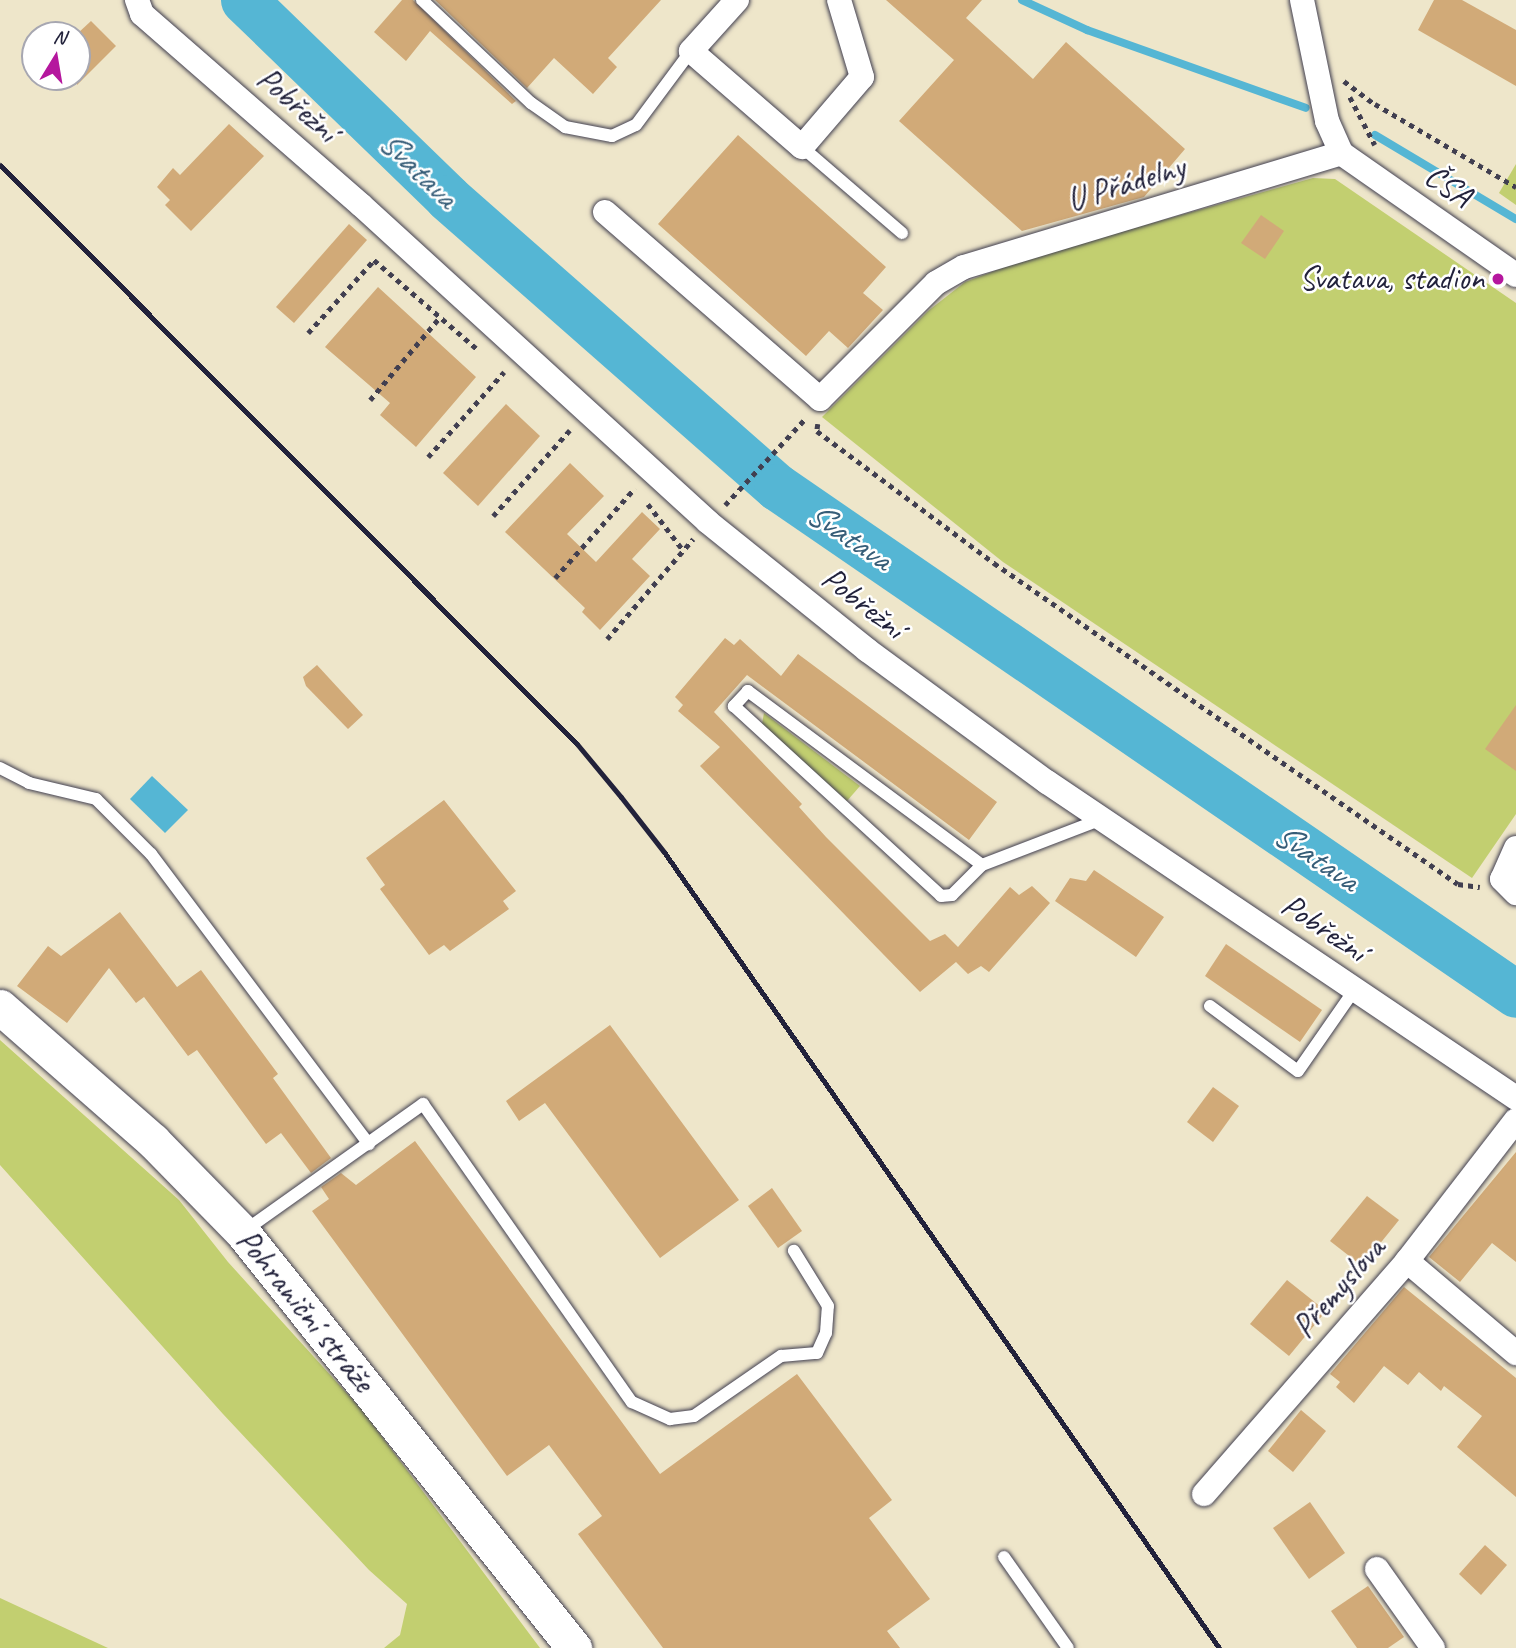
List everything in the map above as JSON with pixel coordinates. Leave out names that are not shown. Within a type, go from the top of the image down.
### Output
[{"type":"street","points":[[737,0],[691,51],[802,147],[862,77],[839,0]]},
{"type":"street","points":[[1302,0],[1322,99],[1338,148]]},
{"type":"street","name":"Pobřežní","points":[[136,5],[361,205],[708,522],[867,650],[1102,819],[1516,1098]]},
{"type":"street","name":"ČSA","points":[[1338,148],[1516,275]]},
{"type":"street","name":"U Přádelny","points":[[815,406],[936,283],[964,267],[1338,148]]},
{"type":"street","points":[[605,212],[815,406]]},
{"type":"street","points":[[1509,886],[1516,848]]},
{"type":"street","name":"Pohraniční stráže","points":[[0,1007],[153,1141],[243,1233],[574,1648]]},
{"type":"street","name":"Přemyslova","points":[[1204,1494],[1407,1261],[1516,1120]]},
{"type":"street","points":[[1407,1261],[1516,1353]]},
{"type":"street","points":[[1377,1569],[1433,1648]]},
{"type":"lane","points":[[422,0],[531,103],[565,127],[612,136],[636,125],[691,51]]},
{"type":"lane","points":[[802,147],[902,233]]},
{"type":"lane","points":[[982,865],[748,691],[734,706],[942,896],[952,895],[982,865],[1102,819]]},
{"type":"lane","points":[[0,768],[29,783],[96,799],[142,845],[369,1144]]},
{"type":"lane","points":[[1210,1006],[1298,1071],[1355,989]]},
{"type":"lane","points":[[243,1233],[423,1104],[632,1402],[670,1419],[694,1416],[781,1356],[817,1353],[826,1333],[828,1306],[794,1251]]},
{"type":"lane","points":[[1004,1557],[1068,1648]]},
{"type":"path","points":[[1336,74],[1375,104],[1516,187]]},
{"type":"path","points":[[1359,113],[1382,158]]},
{"type":"path","points":[[308,333],[374,260]]},
{"type":"path","points":[[370,400],[440,317]]},
{"type":"path","points":[[428,457],[504,372]]},
{"type":"path","points":[[728,502],[815,406]]},
{"type":"path","points":[[815,406],[817,431],[994,563],[1458,884],[1479,887],[1509,886]]},
{"type":"path","points":[[493,516],[571,429]]},
{"type":"path","points":[[555,578],[635,487]]},
{"type":"path","points":[[607,639],[708,522]]},
{"type":"green space","points":[[1516,164],[1516,205],[1499,193]]},
{"type":"green space","points":[[1313,178],[1335,179],[1516,303],[1516,814],[1472,878],[1003,562],[822,417],[928,311],[965,282],[1031,257]]},
{"type":"green space","points":[[764,713],[860,786],[847,801],[762,724]]},
{"type":"green space","points":[[0,1040],[179,1200],[228,1262],[362,1410],[540,1648],[384,1648],[400,1635],[407,1604],[369,1570],[223,1414],[0,1165]]},
{"type":"green space","points":[[0,1598],[108,1648],[0,1648]]},
{"type":"water","points":[[152,776],[188,810],[165,833],[130,799]]},
{"type":"building","points":[[402,0],[413,0],[516,101],[512,104],[430,31],[406,61],[374,32]]},
{"type":"building","points":[[435,0],[661,0],[608,58],[617,67],[593,94],[554,58],[527,88]]},
{"type":"building","points":[[886,0],[982,0],[966,18],[1033,79],[1066,42],[1185,149],[1144,197],[1022,231],[899,121],[954,60]]},
{"type":"building","points":[[1434,0],[1462,0],[1516,30],[1516,86],[1418,30]]},
{"type":"building","points":[[91,21],[116,46],[91,71]]},
{"type":"building","points":[[229,124],[264,156],[191,231],[165,205],[170,200],[157,187],[173,168],[180,175]]},
{"type":"building","points":[[738,135],[886,267],[863,293],[883,310],[848,348],[829,331],[806,356],[658,224]]},
{"type":"building","points":[[1261,215],[1284,231],[1265,259],[1241,243]]},
{"type":"building","points":[[349,224],[367,240],[294,323],[276,307]]},
{"type":"building","points":[[378,287],[476,377],[416,447],[380,415],[390,403],[325,347]]},
{"type":"building","points":[[506,404],[540,436],[478,506],[443,473]]},
{"type":"building","points":[[570,463],[604,496],[567,534],[596,562],[642,512],[660,529],[632,559],[650,576],[600,630],[582,612],[585,608],[505,532]]},
{"type":"building","points":[[725,638],[734,645],[740,639],[781,676],[798,654],[997,802],[969,840],[747,675],[714,712],[802,804],[799,807],[826,837],[930,941],[945,934],[958,947],[1010,887],[1019,895],[1032,886],[1050,903],[989,972],[981,966],[968,974],[956,962],[920,992],[700,766],[720,747],[678,711],[683,705],[675,697]]},
{"type":"building","points":[[317,665],[363,715],[348,729],[306,686],[303,677]]},
{"type":"building","points":[[1516,705],[1516,771],[1485,749]]},
{"type":"building","points":[[444,800],[516,891],[503,901],[509,909],[450,951],[444,945],[429,955],[380,889],[385,885],[366,858]]},
{"type":"building","points":[[1094,870],[1164,917],[1136,957],[1055,901],[1070,878],[1086,881]]},
{"type":"building","points":[[120,912],[177,987],[201,970],[278,1074],[273,1078],[331,1158],[311,1173],[281,1133],[266,1144],[197,1050],[188,1056],[144,997],[136,1003],[109,968],[67,1023],[17,986],[48,946],[61,956]]},
{"type":"building","points":[[1226,944],[1322,1010],[1300,1042],[1205,976]]},
{"type":"building","points":[[610,1025],[739,1200],[660,1258],[545,1103],[519,1121],[506,1101]]},
{"type":"building","points":[[1213,1087],[1239,1106],[1213,1142],[1187,1122]]},
{"type":"building","points":[[415,1141],[660,1474],[797,1374],[892,1500],[869,1518],[930,1599],[887,1631],[900,1648],[663,1648],[578,1534],[602,1516],[549,1445],[507,1476],[312,1211],[329,1199],[321,1187],[341,1173],[356,1185]]},
{"type":"building","points":[[1516,1152],[1516,1262],[1492,1243],[1460,1282],[1429,1257]]},
{"type":"building","points":[[772,1188],[802,1231],[778,1248],[748,1206]]},
{"type":"building","points":[[1367,1196],[1399,1220],[1362,1266],[1330,1241]]},
{"type":"building","points":[[1287,1280],[1326,1311],[1289,1356],[1250,1324]]},
{"type":"building","points":[[1404,1287],[1516,1378],[1516,1497],[1457,1447],[1482,1416],[1444,1386],[1441,1391],[1419,1372],[1408,1385],[1384,1366],[1354,1403],[1336,1387],[1340,1382],[1330,1374]]},
{"type":"building","points":[[1301,1410],[1326,1431],[1293,1472],[1268,1451]]},
{"type":"building","points":[[1310,1502],[1345,1553],[1309,1579],[1273,1528]]},
{"type":"building","points":[[1485,1545],[1507,1565],[1481,1595],[1459,1574]]},
{"type":"building","points":[[1368,1586],[1404,1637],[1388,1648],[1357,1648],[1331,1611]]},
{"type":"waterway","name":"Svatava","points":[[244,0],[448,198],[777,487],[1516,994]]},
{"type":"waterway","points":[[1022,0],[1087,30],[1306,108]]},
{"type":"waterway","points":[[1375,135],[1516,219]]},
{"type":"railway","points":[[0,165],[577,744],[621,797],[664,852],[1219,1648]]},
{"type":"place","name":"Svatava, stadion","points":[[1498,279]]}]
